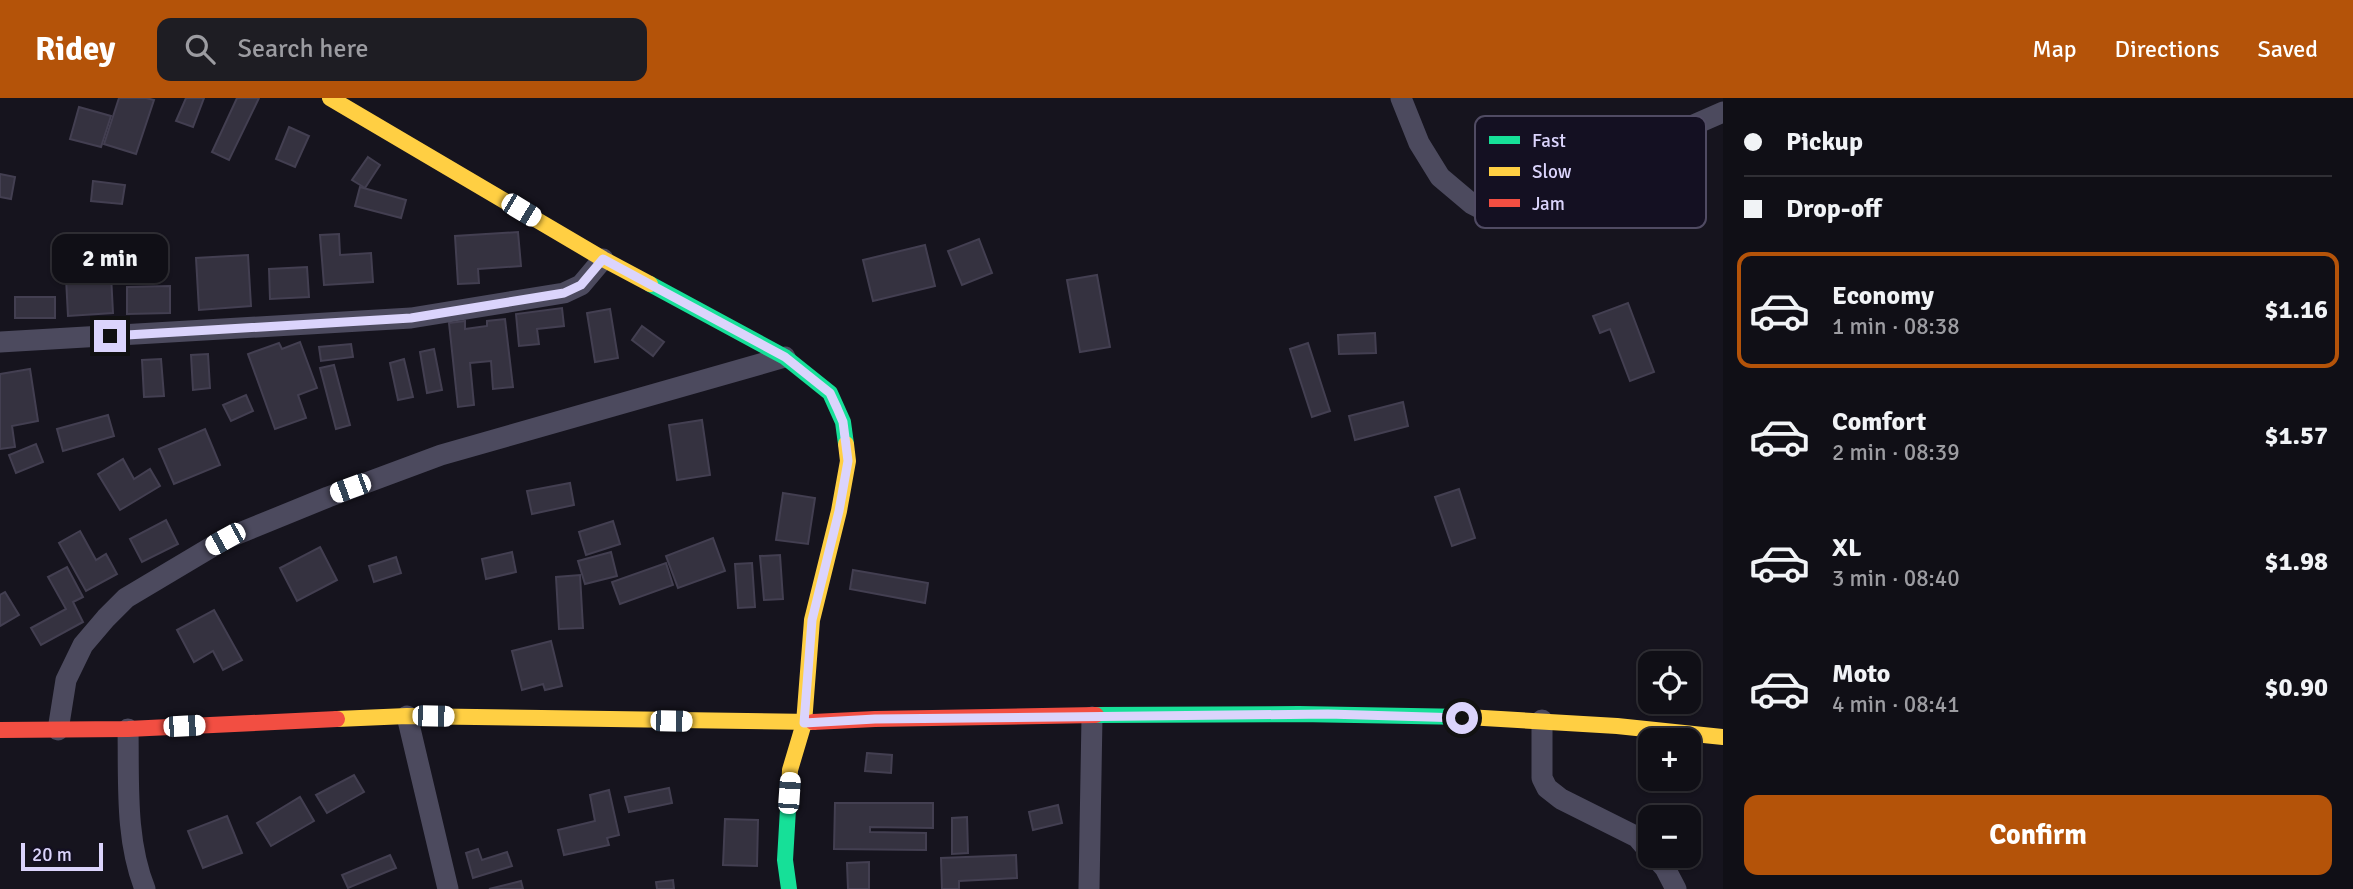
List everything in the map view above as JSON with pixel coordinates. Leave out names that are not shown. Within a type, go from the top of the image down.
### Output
[{"type":"main road","points":[[330,98],[603,259],[785,357],[830,393],[843,422],[848,461],[839,511],[812,620],[804,723],[790,770],[785,860],[789,889]]},
{"type":"main road","points":[[0,730],[128,729],[407,716],[804,723],[875,719],[1328,714],[1542,720],[1723,737]]},
{"type":"street","points":[[1401,98],[1419,143],[1440,177],[1475,206]]},
{"type":"street","points":[[1706,119],[1723,112]]},
{"type":"street","points":[[0,342],[411,318],[564,293],[581,285],[603,259]]},
{"type":"street","points":[[58,730],[66,680],[83,645],[106,618],[126,598],[225,539],[328,496],[441,455],[785,357]]},
{"type":"street","points":[[407,716],[449,889]]},
{"type":"street","points":[[1089,889],[1091,717]]},
{"type":"street","points":[[1542,720],[1542,778],[1547,788],[1561,799],[1638,838]]},
{"type":"street","points":[[128,729],[129,809],[138,870],[145,889]]},
{"type":"street","points":[[1665,868],[1676,889]]},
{"type":"building","points":[[119,98],[154,100],[136,154],[104,144]]},
{"type":"building","points":[[186,98],[204,98],[193,127],[176,121]]},
{"type":"building","points":[[237,98],[259,98],[229,160],[212,152]]},
{"type":"building","points":[[79,107],[111,116],[101,147],[70,139]]},
{"type":"building","points":[[289,127],[309,136],[295,167],[276,159]]},
{"type":"building","points":[[368,157],[380,165],[365,188],[352,180]]},
{"type":"building","points":[[0,174],[15,177],[11,199],[0,197]]},
{"type":"building","points":[[93,181],[125,185],[122,204],[91,201]]},
{"type":"building","points":[[360,187],[406,200],[401,218],[355,206]]},
{"type":"building","points":[[518,232],[521,266],[478,269],[479,283],[458,284],[455,236]]},
{"type":"building","points":[[339,234],[340,255],[371,253],[373,282],[324,285],[320,235]]},
{"type":"building","points":[[979,239],[992,273],[962,285],[948,251]]},
{"type":"building","points":[[925,245],[935,286],[873,301],[863,260]]},
{"type":"building","points":[[248,255],[251,306],[199,310],[196,258]]},
{"type":"building","points":[[110,256],[113,313],[68,316],[65,259]]},
{"type":"building","points":[[307,267],[309,297],[270,299],[269,269]]},
{"type":"building","points":[[1097,275],[1110,347],[1080,352],[1067,280]]},
{"type":"building","points":[[170,286],[170,313],[127,314],[127,287]]},
{"type":"building","points":[[15,297],[55,297],[55,318],[15,318]]},
{"type":"building","points":[[1628,303],[1654,372],[1630,381],[1610,329],[1600,333],[1593,316]]},
{"type":"building","points":[[562,308],[564,326],[537,329],[539,344],[519,346],[516,314]]},
{"type":"building","points":[[610,309],[618,358],[595,362],[587,313]]},
{"type":"building","points":[[505,319],[513,387],[493,389],[491,361],[470,363],[474,405],[458,407],[449,323],[465,321],[465,329],[487,326],[487,321]]},
{"type":"building","points":[[642,326],[664,342],[653,356],[632,340]]},
{"type":"building","points":[[1375,333],[1376,353],[1339,354],[1338,335]]},
{"type":"building","points":[[300,342],[317,388],[298,395],[306,418],[275,429],[248,354],[279,343],[282,349]]},
{"type":"building","points":[[1308,343],[1330,411],[1312,417],[1290,349]]},
{"type":"building","points":[[351,344],[353,357],[321,361],[319,347]]},
{"type":"building","points":[[434,349],[442,390],[427,393],[420,352]]},
{"type":"building","points":[[208,354],[210,388],[193,390],[191,355]]},
{"type":"building","points":[[161,359],[164,396],[144,397],[142,360]]},
{"type":"building","points":[[404,359],[413,397],[398,400],[390,363]]},
{"type":"building","points":[[334,365],[350,425],[336,429],[320,368]]},
{"type":"building","points":[[30,369],[38,421],[12,426],[15,447],[0,449],[0,374]]},
{"type":"building","points":[[246,395],[253,411],[231,421],[223,405]]},
{"type":"building","points":[[1403,402],[1408,426],[1355,440],[1349,416]]},
{"type":"building","points":[[108,415],[114,436],[63,451],[57,429]]},
{"type":"building","points":[[702,420],[710,475],[677,480],[669,425]]},
{"type":"building","points":[[205,429],[220,465],[174,484],[159,449]]},
{"type":"building","points":[[36,444],[43,462],[16,473],[9,455]]},
{"type":"building","points":[[123,459],[134,479],[150,469],[160,486],[120,510],[98,474]]},
{"type":"building","points":[[570,483],[574,505],[532,514],[527,491]]},
{"type":"building","points":[[1459,489],[1475,538],[1452,546],[1435,497]]},
{"type":"building","points":[[783,493],[815,498],[808,544],[776,540]]},
{"type":"building","points":[[166,520],[178,544],[142,562],[130,539]]},
{"type":"building","points":[[613,521],[620,544],[586,555],[579,532]]},
{"type":"building","points":[[80,531],[96,560],[106,554],[117,574],[86,591],[59,543]]},
{"type":"building","points":[[713,538],[725,571],[678,588],[666,556]]},
{"type":"building","points":[[320,547],[337,580],[297,601],[280,568]]},
{"type":"building","points":[[512,552],[516,572],[486,579],[482,559]]},
{"type":"building","points":[[611,552],[617,576],[585,584],[578,561]]},
{"type":"building","points":[[780,555],[783,599],[764,600],[760,556]]},
{"type":"building","points":[[396,557],[401,573],[374,582],[369,566]]},
{"type":"building","points":[[666,563],[673,585],[620,604],[612,582]]},
{"type":"building","points":[[752,563],[755,607],[738,608],[735,564]]},
{"type":"building","points":[[67,567],[83,597],[73,602],[83,622],[41,645],[31,628],[66,609],[48,577]]},
{"type":"building","points":[[853,570],[928,583],[925,603],[850,589]]},
{"type":"building","points":[[580,575],[583,628],[559,629],[556,577]]},
{"type":"building","points":[[5,592],[19,615],[0,626],[0,595]]},
{"type":"building","points":[[214,610],[242,660],[223,670],[213,651],[194,662],[177,630]]},
{"type":"building","points":[[551,641],[562,686],[545,690],[543,684],[522,690],[512,651]]},
{"type":"building","points":[[867,753],[892,755],[891,773],[865,771]]},
{"type":"building","points":[[354,775],[364,792],[327,813],[316,795]]},
{"type":"building","points":[[669,788],[672,803],[629,812],[625,797]]},
{"type":"building","points":[[609,790],[619,835],[607,838],[609,845],[564,855],[558,830],[595,821],[590,795]]},
{"type":"building","points":[[300,797],[314,821],[271,846],[257,823]]},
{"type":"building","points":[[835,803],[933,803],[933,828],[870,827],[870,832],[926,833],[926,850],[834,849]]},
{"type":"building","points":[[1058,805],[1062,823],[1033,830],[1029,812]]},
{"type":"building","points":[[227,816],[242,853],[203,868],[188,831]]},
{"type":"building","points":[[967,817],[968,853],[952,854],[952,818]]},
{"type":"building","points":[[725,819],[758,820],[757,866],[723,865]]},
{"type":"building","points":[[478,849],[482,860],[507,852],[512,866],[473,878],[466,853]]},
{"type":"building","points":[[390,855],[396,868],[348,888],[342,875]]},
{"type":"building","points":[[1016,855],[1017,878],[959,881],[959,889],[942,889],[941,858]]},
{"type":"building","points":[[869,862],[869,889],[848,889],[847,863]]},
{"type":"building","points":[[673,880],[674,889],[657,889],[656,882]]},
{"type":"building","points":[[521,881],[523,889],[489,889]]},
{"type":"traffic: fast","points":[[650,284],[785,357],[830,393],[843,422],[846,444]]},
{"type":"traffic: fast","points":[[1096,715],[1467,717]]},
{"type":"traffic: fast","points":[[789,792],[785,860],[789,889]]},
{"type":"traffic: slow","points":[[330,98],[650,284]]},
{"type":"traffic: slow","points":[[789,792],[790,770],[804,723],[812,620],[839,511],[848,461],[846,444]]},
{"type":"traffic: slow","points":[[337,719],[407,716],[813,722]]},
{"type":"traffic: slow","points":[[1467,717],[1617,726],[1723,737]]},
{"type":"traffic: jam","points":[[813,722],[1096,715]]},
{"type":"traffic: jam","points":[[0,730],[128,729],[337,719]]},
{"type":"route","points":[[110,336],[411,318],[564,293],[581,285],[603,259],[785,357],[830,393],[837,408],[843,422],[848,461],[839,511],[812,620],[804,723],[875,719],[1328,714],[1462,718]]}]
